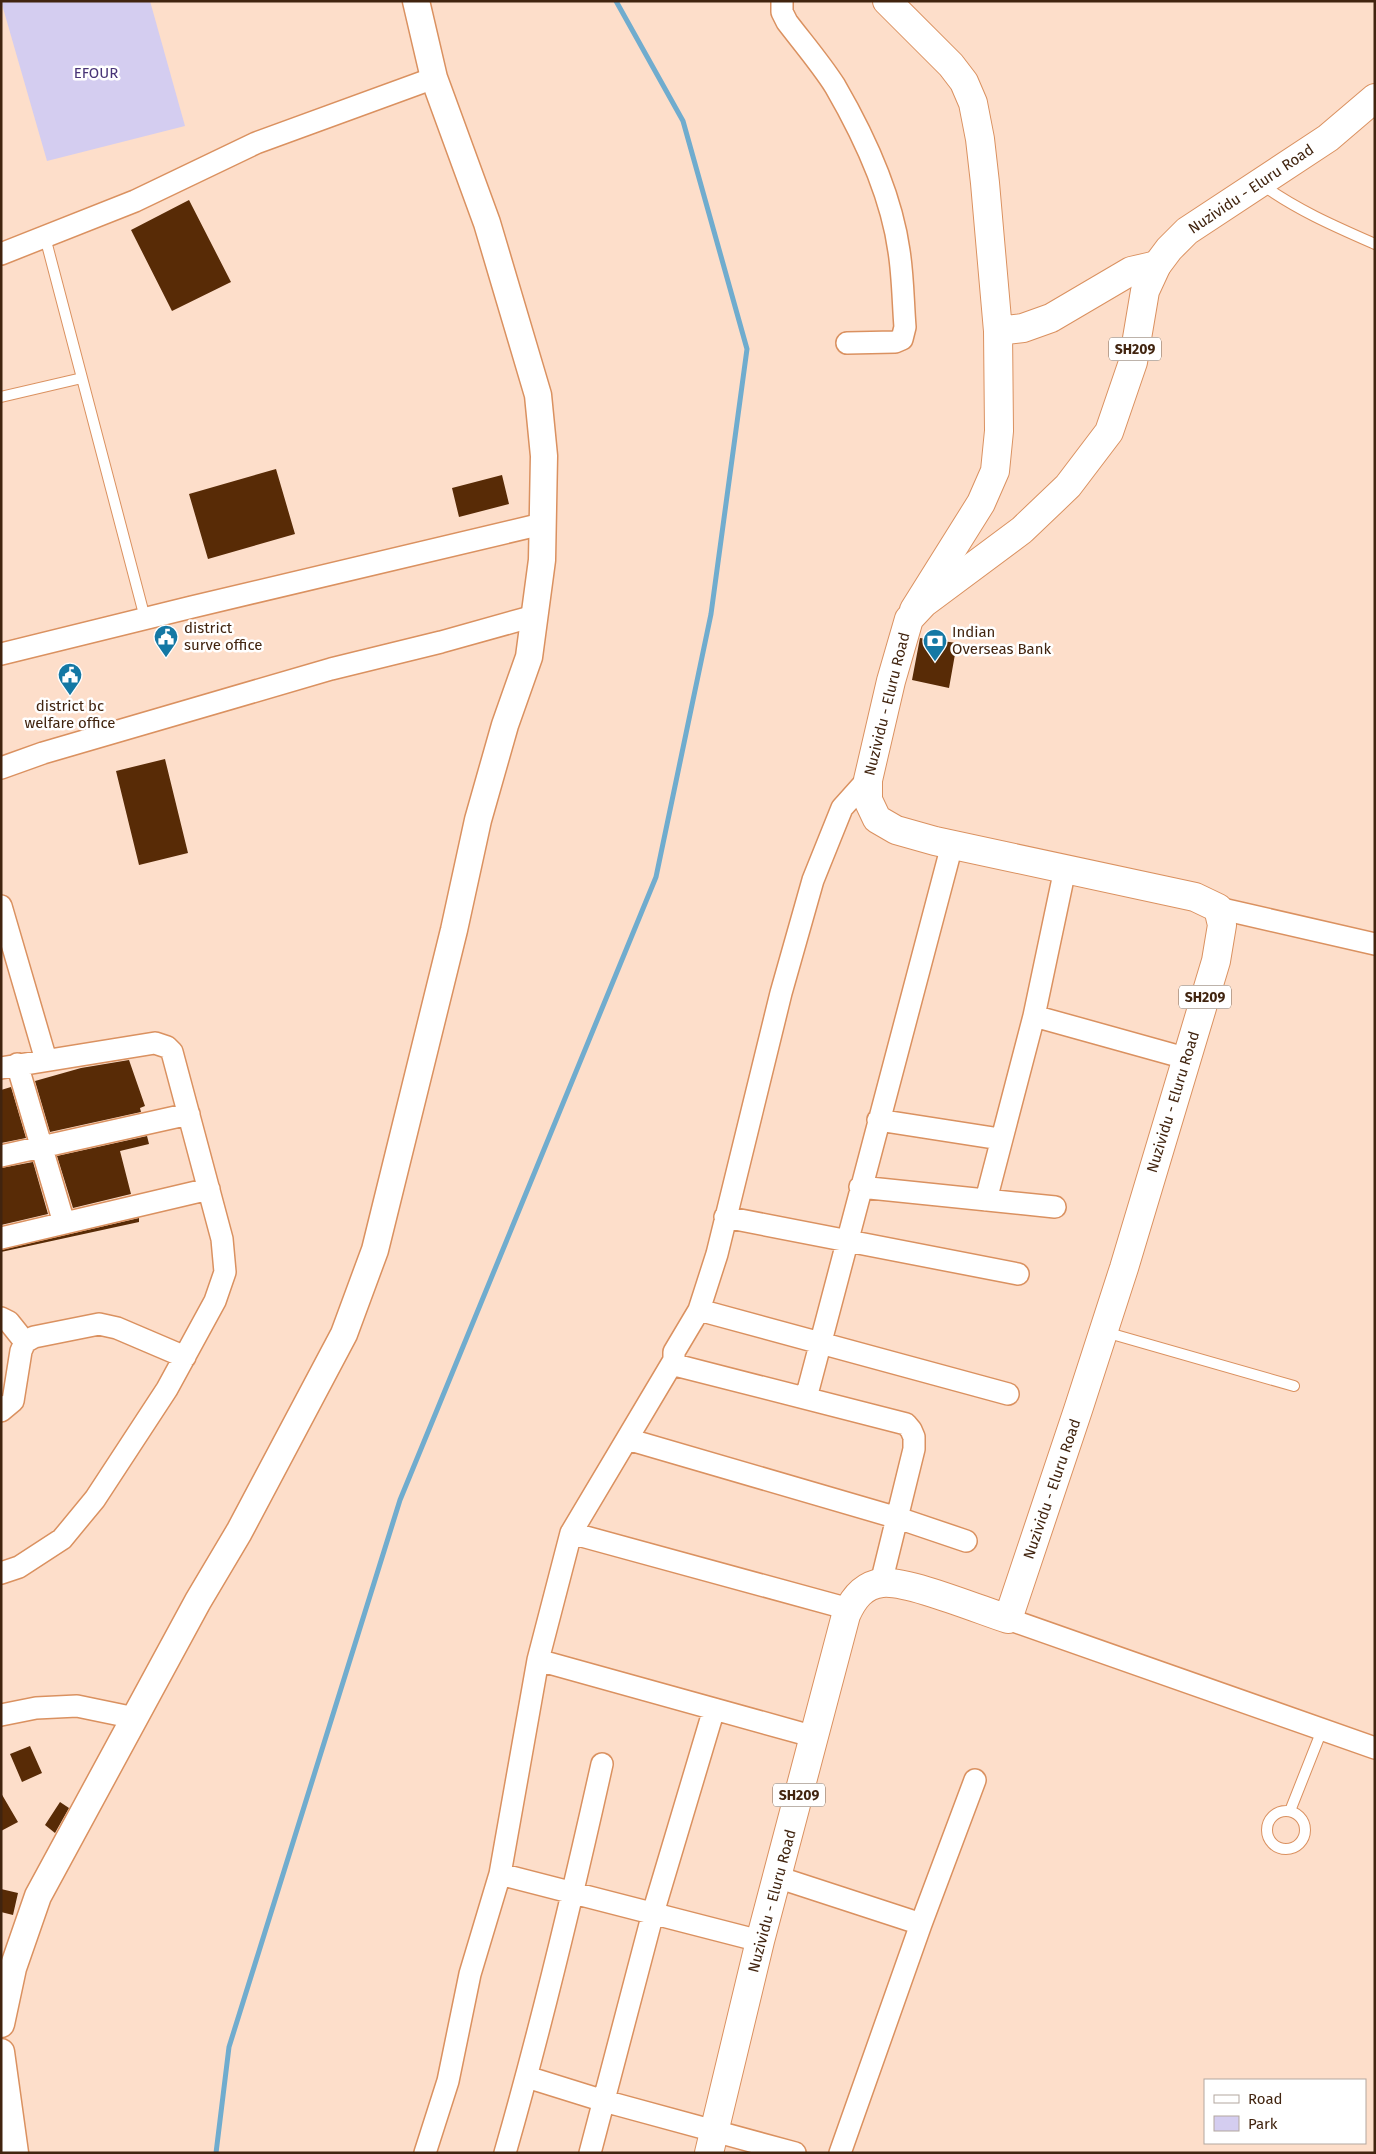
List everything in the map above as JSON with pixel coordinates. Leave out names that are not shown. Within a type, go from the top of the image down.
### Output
[{"type":"main road","points":[[886,1],[951,66],[964,82],[973,103],[980,139],[985,183],[998,331],[999,431],[995,471],[981,503],[909,619]]},
{"type":"main road","name":"Nuzividu - Eluru Road","points":[[1008,1619],[1103,1332],[1216,961],[1222,925],[1218,908],[1195,897],[952,845],[896,830],[877,819],[868,800],[868,779],[891,680],[909,619],[924,604],[1022,530],[1068,486],[1109,432],[1133,362],[1145,291],[1157,265],[1169,249],[1187,230],[1328,138],[1375,98]]},
{"type":"main road","points":[[998,331],[1023,328],[1050,318],[1131,271],[1157,265]]},
{"type":"main road","points":[[881,1583],[907,1587],[1008,1619]]},
{"type":"main road","name":"Nuzividu - Eluru Road","points":[[712,2141],[760,1941],[849,1609],[853,1600],[863,1590],[881,1583]]},
{"type":"street","points":[[1,2024],[13,1968],[38,1896],[198,1601],[239,1532],[344,1334],[375,1250],[454,930],[478,820],[505,726],[529,657],[542,560],[544,456],[538,395],[487,223],[434,78],[416,1]]},
{"type":"street","points":[[782,1],[782,12],[787,22],[834,85],[858,130],[880,178],[893,219],[899,252],[905,327],[902,338],[895,342],[847,343]]},
{"type":"street","points":[[1,254],[135,201],[256,143],[434,78]]},
{"type":"street","points":[[1,654],[542,524]]},
{"type":"street","points":[[1,768],[43,753],[331,669],[441,642],[534,616]]},
{"type":"street","points":[[425,2153],[448,2081],[470,1974],[500,1874],[538,1660],[571,1533],[674,1360],[674,1352],[699,1310],[717,1254],[781,993],[813,880],[842,808],[868,779]]},
{"type":"street","points":[[806,1398],[860,1187],[952,845]]},
{"type":"street","points":[[986,1200],[1000,1140],[1034,1016],[1065,869]]},
{"type":"street","points":[[1,906],[46,1060]]},
{"type":"street","points":[[1218,908],[1375,944]]},
{"type":"street","points":[[1034,1016],[1185,1058]]},
{"type":"street","points":[[1,1573],[19,1567],[62,1539],[95,1499],[167,1389],[215,1301],[225,1272],[222,1239],[210,1189],[172,1052],[162,1045],[155,1043],[9,1066],[42,1146],[64,1223]]},
{"type":"street","points":[[1,1156],[189,1114]]},
{"type":"street","points":[[878,1120],[1000,1140]]},
{"type":"street","points":[[860,1187],[1054,1207]]},
{"type":"street","points":[[1,1238],[210,1189]]},
{"type":"street","points":[[725,1217],[1018,1274]]},
{"type":"street","points":[[699,1310],[820,1341],[1008,1394]]},
{"type":"street","points":[[1,1318],[9,1322],[25,1342]]},
{"type":"street","points":[[1,1411],[13,1402],[21,1351],[25,1342],[34,1337],[98,1324],[117,1328],[185,1357]]},
{"type":"street","points":[[674,1360],[679,1366],[906,1424],[912,1430],[914,1450],[881,1583]]},
{"type":"street","points":[[627,1439],[898,1518],[966,1542]]},
{"type":"street","points":[[571,1533],[849,1609]]},
{"type":"street","points":[[1008,1619],[1375,1748]]},
{"type":"street","points":[[538,1660],[815,1737]]},
{"type":"street","points":[[1,1715],[36,1708],[77,1706],[134,1718]]},
{"type":"street","points":[[590,2153],[654,1914],[714,1709]]},
{"type":"street","points":[[505,2153],[527,2077],[573,1893],[602,1764]]},
{"type":"street","points":[[840,2153],[921,1924],[975,1780]]},
{"type":"street","points":[[500,1874],[760,1941]]},
{"type":"street","points":[[777,1877],[921,1924]]},
{"type":"street","points":[[1,2052],[15,2153]]},
{"type":"street","points":[[527,2077],[604,2101],[712,2141],[796,2153]]},
{"type":"lane","points":[[1260,184],[1315,218],[1375,244]]},
{"type":"lane","points":[[45,237],[145,618]]},
{"type":"lane","points":[[1,397],[82,378]]},
{"type":"lane","points":[[1103,1332],[1294,1386]]},
{"type":"lane","points":[[1290,1811],[1322,1730]]},
{"type":"green space","name":"EFOUR","points":[[1,1],[150,1],[185,126],[47,161]]},
{"type":"building","points":[[189,200],[231,282],[172,311],[131,230]]},
{"type":"building","points":[[276,469],[295,534],[208,559],[189,494]]},
{"type":"building","points":[[502,475],[509,504],[459,517],[452,488]]},
{"type":"building","name":"Indian Overseas Bank","points":[[920,638],[957,643],[949,688],[912,680]]},
{"type":"building","points":[[165,759],[188,853],[139,865],[116,771]]},
{"type":"building","points":[[129,1060],[145,1106],[140,1108],[141,1112],[50,1132],[35,1081],[81,1068]]},
{"type":"building","points":[[11,1087],[26,1138],[1,1143],[1,1090]]},
{"type":"building","points":[[147,1136],[149,1144],[120,1151],[131,1194],[73,1208],[57,1156]]},
{"type":"building","points":[[33,1162],[48,1214],[1,1225],[1,1168]]},
{"type":"building","points":[[139,1218],[139,1222],[1,1252],[1,1250]]},
{"type":"building","points":[[30,1746],[42,1773],[22,1782],[10,1754]]},
{"type":"building","points":[[1,1793],[18,1822],[1,1831]]},
{"type":"building","points":[[60,1802],[69,1808],[55,1833],[45,1825]]},
{"type":"building","points":[[1,1889],[18,1893],[13,1915],[1,1912]]},
{"type":"waterway","points":[[216,2153],[229,2047],[400,1500],[656,877],[711,614],[747,349],[683,121],[616,1]]},
{"type":"place","name":"district surve office","points":[[166,658]]},
{"type":"place","name":"Indian Overseas Bank","points":[[935,662]]},
{"type":"place","name":"district bc welfare office","points":[[70,696]]}]
